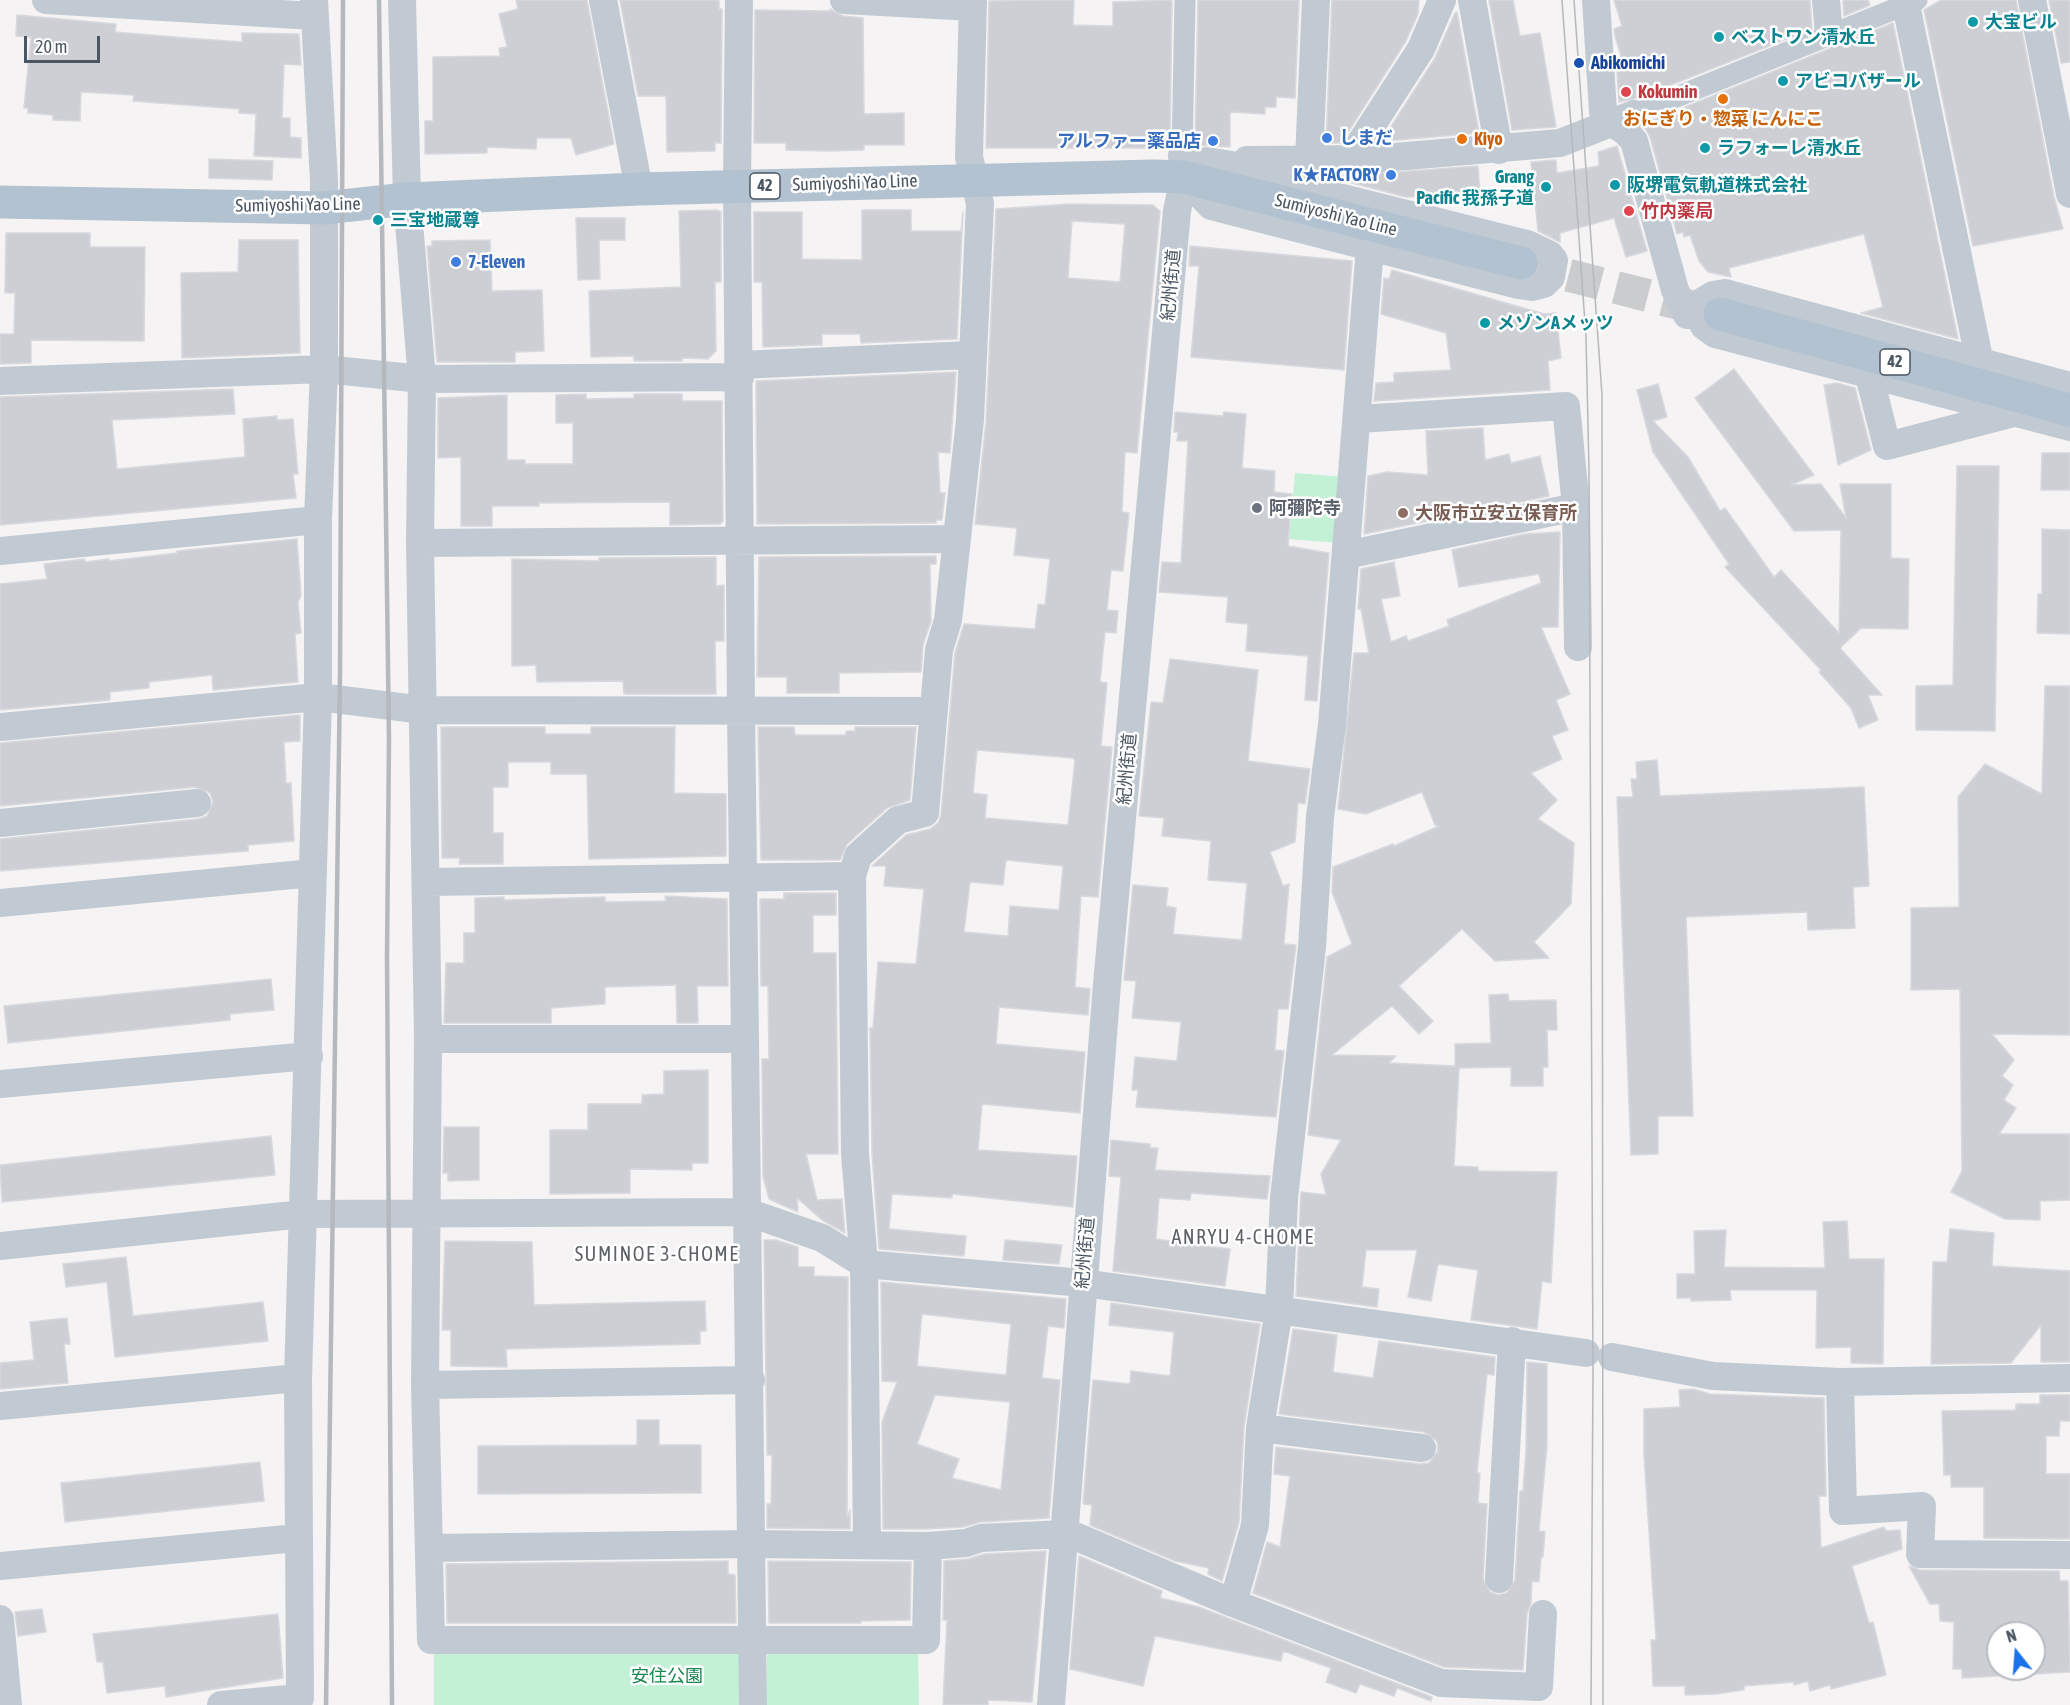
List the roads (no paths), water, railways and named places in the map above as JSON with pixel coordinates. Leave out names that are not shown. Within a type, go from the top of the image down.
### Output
[{"type":"main road","name":"Sumiyoshi Yao Line","points":[[0,202],[324,208],[407,199],[639,189],[974,179],[1191,164],[1521,263]]},
{"type":"main road","name":"42","points":[[1709,314],[2070,410]]},
{"type":"street","points":[[46,0],[314,8],[324,208],[324,369],[318,520],[318,697],[309,1056],[298,1378],[297,1538],[300,1698],[221,1705]]},
{"type":"street","points":[[402,0],[407,199],[422,379],[420,543],[428,1038],[425,1385],[431,1640],[926,1640],[928,1546]]},
{"type":"street","points":[[603,0],[639,189]]},
{"type":"street","points":[[739,0],[737,186],[742,878],[751,1380],[753,1705]]},
{"type":"street","points":[[844,0],[973,4],[969,157],[980,204],[969,420],[948,620],[939,650],[925,813],[898,820],[858,856],[852,876],[855,1154],[864,1264],[867,1545]]},
{"type":"street","name":"紀州街道","points":[[1051,1705],[1107,984],[1177,211],[1191,164],[1185,0]]},
{"type":"street","points":[[1306,189],[1311,159],[1316,0]]},
{"type":"street","points":[[1371,204],[1361,159],[1421,49],[1442,0]]},
{"type":"street","points":[[1472,0],[1499,150]]},
{"type":"street","points":[[1596,0],[1603,112],[1623,119]]},
{"type":"street","points":[[1826,0],[1829,34]]},
{"type":"street","points":[[2032,0],[2060,91],[2070,194]]},
{"type":"street","points":[[1191,164],[1361,159],[1499,150],[1566,141],[1911,2],[1980,363]]},
{"type":"street","points":[[1623,119],[1626,132],[1634,141],[1674,290],[1687,315],[1709,314]]},
{"type":"street","points":[[1191,164],[1251,168],[1306,189],[1540,249],[1550,255],[1554,267],[1551,277],[1544,284],[1532,287],[1210,206],[1191,164]]},
{"type":"street","points":[[1233,1603],[1255,1525],[1260,1428],[1279,1309],[1284,1198],[1312,947],[1320,817],[1332,725],[1370,247]]},
{"type":"street","points":[[2070,386],[1725,293],[1713,295],[1703,301],[1709,314],[1704,326],[1715,334],[2070,427]]},
{"type":"street","points":[[0,381],[324,369],[422,379],[740,371],[971,355]]},
{"type":"street","points":[[1869,375],[1887,446],[2012,413]]},
{"type":"street","points":[[1358,419],[1566,406],[1575,507],[1578,647]]},
{"type":"street","points":[[1346,555],[1575,507]]},
{"type":"street","points":[[0,550],[318,520]]},
{"type":"street","points":[[420,543],[957,539]]},
{"type":"street","points":[[0,727],[318,697],[424,710],[933,711]]},
{"type":"street","points":[[0,824],[197,804]]},
{"type":"street","points":[[0,903],[313,873]]},
{"type":"street","points":[[427,882],[852,876]]},
{"type":"street","points":[[428,1038],[745,1039]]},
{"type":"street","points":[[0,1084],[309,1056]]},
{"type":"street","points":[[0,1246],[303,1214],[747,1212],[822,1238],[864,1264],[1083,1283],[1512,1341],[1713,1376],[1840,1382],[2070,1378]]},
{"type":"street","points":[[1499,1579],[1512,1341]]},
{"type":"street","points":[[0,1406],[298,1378]]},
{"type":"street","points":[[425,1385],[751,1380]]},
{"type":"street","points":[[1840,1382],[1843,1511],[1922,1506],[1920,1554],[2070,1555]]},
{"type":"street","points":[[1260,1428],[1422,1448]]},
{"type":"street","points":[[0,1566],[297,1538]]},
{"type":"street","points":[[429,1548],[752,1544],[928,1546],[966,1543],[981,1538],[1063,1544],[1129,1558],[1138,1564],[1233,1603],[1441,1683],[1539,1687],[1543,1614]]},
{"type":"street","points":[[0,1619],[8,1705]]},
{"type":"tunnel","points":[[1521,263],[1708,311]]},
{"type":"tram line","points":[[1562,0],[1586,337],[1589,469],[1593,1371],[1591,1705]]},
{"type":"tram line","points":[[1574,0],[1602,395],[1603,1705]]},
{"type":"railway","points":[[326,1705],[340,674],[343,0]]},
{"type":"railway","points":[[379,0],[389,739],[387,957],[392,1705]]},
{"type":"place","name":"大宝ビル","points":[[1973,22]]},
{"type":"place","name":"ベストワン清水丘","points":[[1719,37]]},
{"type":"place","name":"Abikomichi","points":[[1579,63]]},
{"type":"place","name":"アビコバザール","points":[[1783,81]]},
{"type":"place","name":"Kokumin","points":[[1626,92]]},
{"type":"place","name":"おにぎり・惣菜 にんにこ","points":[[1723,99]]},
{"type":"place","name":"しまだ","points":[[1327,138]]},
{"type":"place","name":"Kiyo","points":[[1462,139]]},
{"type":"place","name":"アルファー薬品店","points":[[1213,141]]},
{"type":"place","name":"ラフォーレ清水丘","points":[[1705,148]]},
{"type":"place","name":"K★FACTORY","points":[[1391,175]]},
{"type":"place","name":"阪堺電気軌道株式会社","points":[[1615,185]]},
{"type":"place","name":"Grang Pacific 我孫子道","points":[[1546,187]]},
{"type":"place","name":"竹内薬局","points":[[1629,211]]},
{"type":"place","name":"三宝地蔵尊","points":[[378,220]]},
{"type":"place","name":"7-Eleven","points":[[456,262]]},
{"type":"place","name":"メゾンAメッツ","points":[[1485,323]]},
{"type":"place","name":"阿彌陀寺","points":[[1257,508]]},
{"type":"place","name":"大阪市立安立保育所","points":[[1403,513]]},
{"type":"district","name":"ANRYU 4-CHOME","points":[[1243,1238]]},
{"type":"district","name":"SUMINOE 3-CHOME","points":[[657,1255]]},
{"type":"park label","name":"安住公園","points":[[667,1676]]}]
